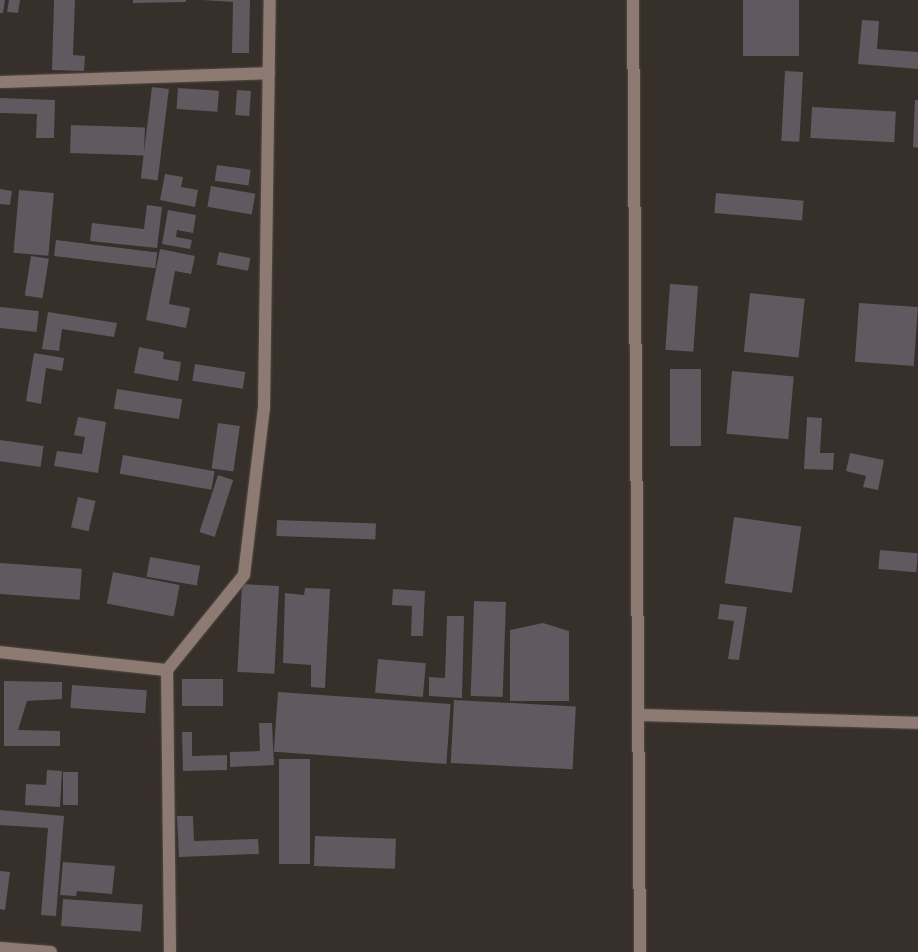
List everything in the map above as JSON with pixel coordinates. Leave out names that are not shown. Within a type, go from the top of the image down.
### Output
[{"type":"street","points":[[170,952],[167,670],[244,575],[264,408],[270,0]]},
{"type":"street","points":[[633,0],[640,952]]},
{"type":"street","points":[[0,82],[269,73]]},
{"type":"street","points":[[0,652],[167,670]]},
{"type":"street","points":[[638,715],[918,723]]},
{"type":"street","points":[[0,948],[51,952]]},
{"type":"building","points":[[0,0],[5,0],[3,13],[0,13]]},
{"type":"building","points":[[9,0],[20,0],[18,13],[7,12]]},
{"type":"building","points":[[54,0],[75,0],[73,55],[85,56],[84,71],[52,70]]},
{"type":"building","points":[[133,0],[186,0],[186,2],[133,3]]},
{"type":"building","points":[[202,0],[250,0],[249,53],[232,53],[233,2]]},
{"type":"building","points":[[743,0],[799,0],[799,56],[743,56]]},
{"type":"building","points":[[862,20],[879,21],[877,49],[918,52],[918,69],[858,64]]},
{"type":"building","points":[[785,71],[803,72],[799,142],[781,141]]},
{"type":"building","points":[[152,87],[169,89],[158,180],[141,178]]},
{"type":"building","points":[[178,88],[219,91],[217,112],[177,109]]},
{"type":"building","points":[[237,90],[251,91],[249,116],[235,115]]},
{"type":"building","points":[[0,98],[55,100],[54,138],[36,138],[37,114],[0,113]]},
{"type":"building","points":[[915,100],[918,100],[918,148],[913,147]]},
{"type":"building","points":[[812,107],[896,111],[894,142],[810,138]]},
{"type":"building","points":[[71,125],[145,128],[144,156],[70,153]]},
{"type":"building","points":[[217,165],[251,170],[248,186],[215,181]]},
{"type":"building","points":[[165,174],[183,177],[181,187],[198,190],[195,207],[160,200]]},
{"type":"building","points":[[211,186],[255,194],[252,214],[207,207]]},
{"type":"building","points":[[0,189],[12,191],[10,205],[0,204]]},
{"type":"building","points":[[19,190],[54,193],[48,256],[14,253]]},
{"type":"building","points":[[716,193],[804,201],[802,221],[714,213]]},
{"type":"building","points":[[147,205],[162,207],[157,248],[90,241],[92,223],[144,229]]},
{"type":"building","points":[[168,210],[196,215],[193,233],[177,230],[176,237],[192,240],[190,249],[162,244]]},
{"type":"building","points":[[56,240],[157,252],[155,268],[54,256]]},
{"type":"building","points":[[160,249],[195,256],[191,274],[175,271],[169,304],[190,308],[186,328],[146,320]]},
{"type":"building","points":[[219,252],[250,258],[248,271],[217,265]]},
{"type":"building","points":[[31,256],[49,259],[43,298],[25,296]]},
{"type":"building","points":[[670,284],[698,286],[693,352],[665,350]]},
{"type":"building","points":[[750,293],[805,299],[799,357],[744,352]]},
{"type":"building","points":[[859,303],[918,307],[914,366],[855,362]]},
{"type":"building","points":[[0,307],[39,311],[37,332],[0,328]]},
{"type":"building","points":[[48,312],[117,323],[114,337],[62,329],[59,351],[42,349]]},
{"type":"building","points":[[139,347],[164,352],[163,359],[181,362],[178,381],[134,373]]},
{"type":"building","points":[[34,353],[64,358],[62,371],[46,368],[41,404],[26,401]]},
{"type":"building","points":[[195,364],[245,372],[243,389],[192,381]]},
{"type":"building","points":[[670,369],[701,369],[701,446],[670,446]]},
{"type":"building","points":[[732,371],[794,376],[788,439],[727,434]]},
{"type":"building","points":[[117,389],[182,399],[179,419],[114,409]]},
{"type":"building","points":[[78,417],[106,422],[98,473],[54,466],[57,451],[82,454],[85,437],[74,435]]},
{"type":"building","points":[[807,417],[822,418],[820,453],[834,453],[833,470],[804,469]]},
{"type":"building","points":[[218,423],[240,426],[233,472],[212,469]]},
{"type":"building","points":[[0,440],[44,446],[41,467],[0,461]]},
{"type":"building","points":[[850,453],[884,460],[878,490],[863,487],[866,476],[846,471]]},
{"type":"building","points":[[123,455],[215,471],[211,490],[120,474]]},
{"type":"building","points":[[218,475],[233,480],[215,537],[199,532]]},
{"type":"building","points":[[78,497],[96,501],[89,531],[71,527]]},
{"type":"building","points":[[734,517],[801,526],[792,593],[725,583]]},
{"type":"building","points":[[277,520],[376,523],[375,539],[276,536]]},
{"type":"building","points":[[880,550],[918,553],[916,572],[878,569]]},
{"type":"building","points":[[150,557],[200,566],[197,586],[147,577]]},
{"type":"building","points":[[0,563],[82,569],[80,600],[0,594]]},
{"type":"building","points":[[113,572],[180,585],[174,616],[107,603]]},
{"type":"building","points":[[242,584],[279,586],[274,674],[237,672]]},
{"type":"building","points":[[305,588],[330,589],[325,688],[311,687],[311,665],[283,663],[285,593],[304,595]]},
{"type":"building","points":[[393,589],[425,591],[423,636],[411,636],[412,606],[392,605]]},
{"type":"building","points":[[474,601],[506,602],[503,697],[471,696]]},
{"type":"building","points":[[720,604],[747,607],[739,660],[728,659],[734,621],[718,619]]},
{"type":"building","points":[[447,616],[464,616],[462,698],[429,696],[429,677],[445,678]]},
{"type":"building","points":[[543,623],[569,631],[569,701],[510,701],[510,630]]},
{"type":"building","points":[[378,659],[426,663],[423,697],[375,693]]},
{"type":"building","points":[[182,679],[223,679],[223,706],[182,706]]},
{"type":"building","points":[[4,681],[62,682],[62,699],[27,701],[18,730],[60,731],[60,746],[4,746]]},
{"type":"building","points":[[72,685],[147,690],[145,713],[70,708]]},
{"type":"building","points":[[278,692],[451,704],[446,764],[274,752]]},
{"type":"building","points":[[454,700],[576,706],[573,769],[451,763]]},
{"type":"building","points":[[259,723],[272,723],[274,765],[230,767],[230,752],[260,751]]},
{"type":"building","points":[[182,732],[192,732],[192,756],[227,755],[227,770],[183,771]]},
{"type":"building","points":[[279,759],[310,759],[310,864],[279,864]]},
{"type":"building","points":[[47,770],[62,771],[60,807],[25,805],[26,784],[46,785]]},
{"type":"building","points":[[63,772],[78,772],[78,805],[63,805]]},
{"type":"building","points":[[0,810],[64,816],[56,916],[41,915],[48,828],[0,825]]},
{"type":"building","points":[[177,816],[193,816],[194,841],[258,839],[259,854],[179,857]]},
{"type":"building","points":[[315,836],[396,839],[395,869],[314,866]]},
{"type":"building","points":[[63,862],[115,866],[112,894],[77,891],[76,896],[60,895]]},
{"type":"building","points":[[0,871],[10,872],[5,910],[0,909]]},
{"type":"building","points":[[63,899],[143,905],[141,932],[61,926]]}]
